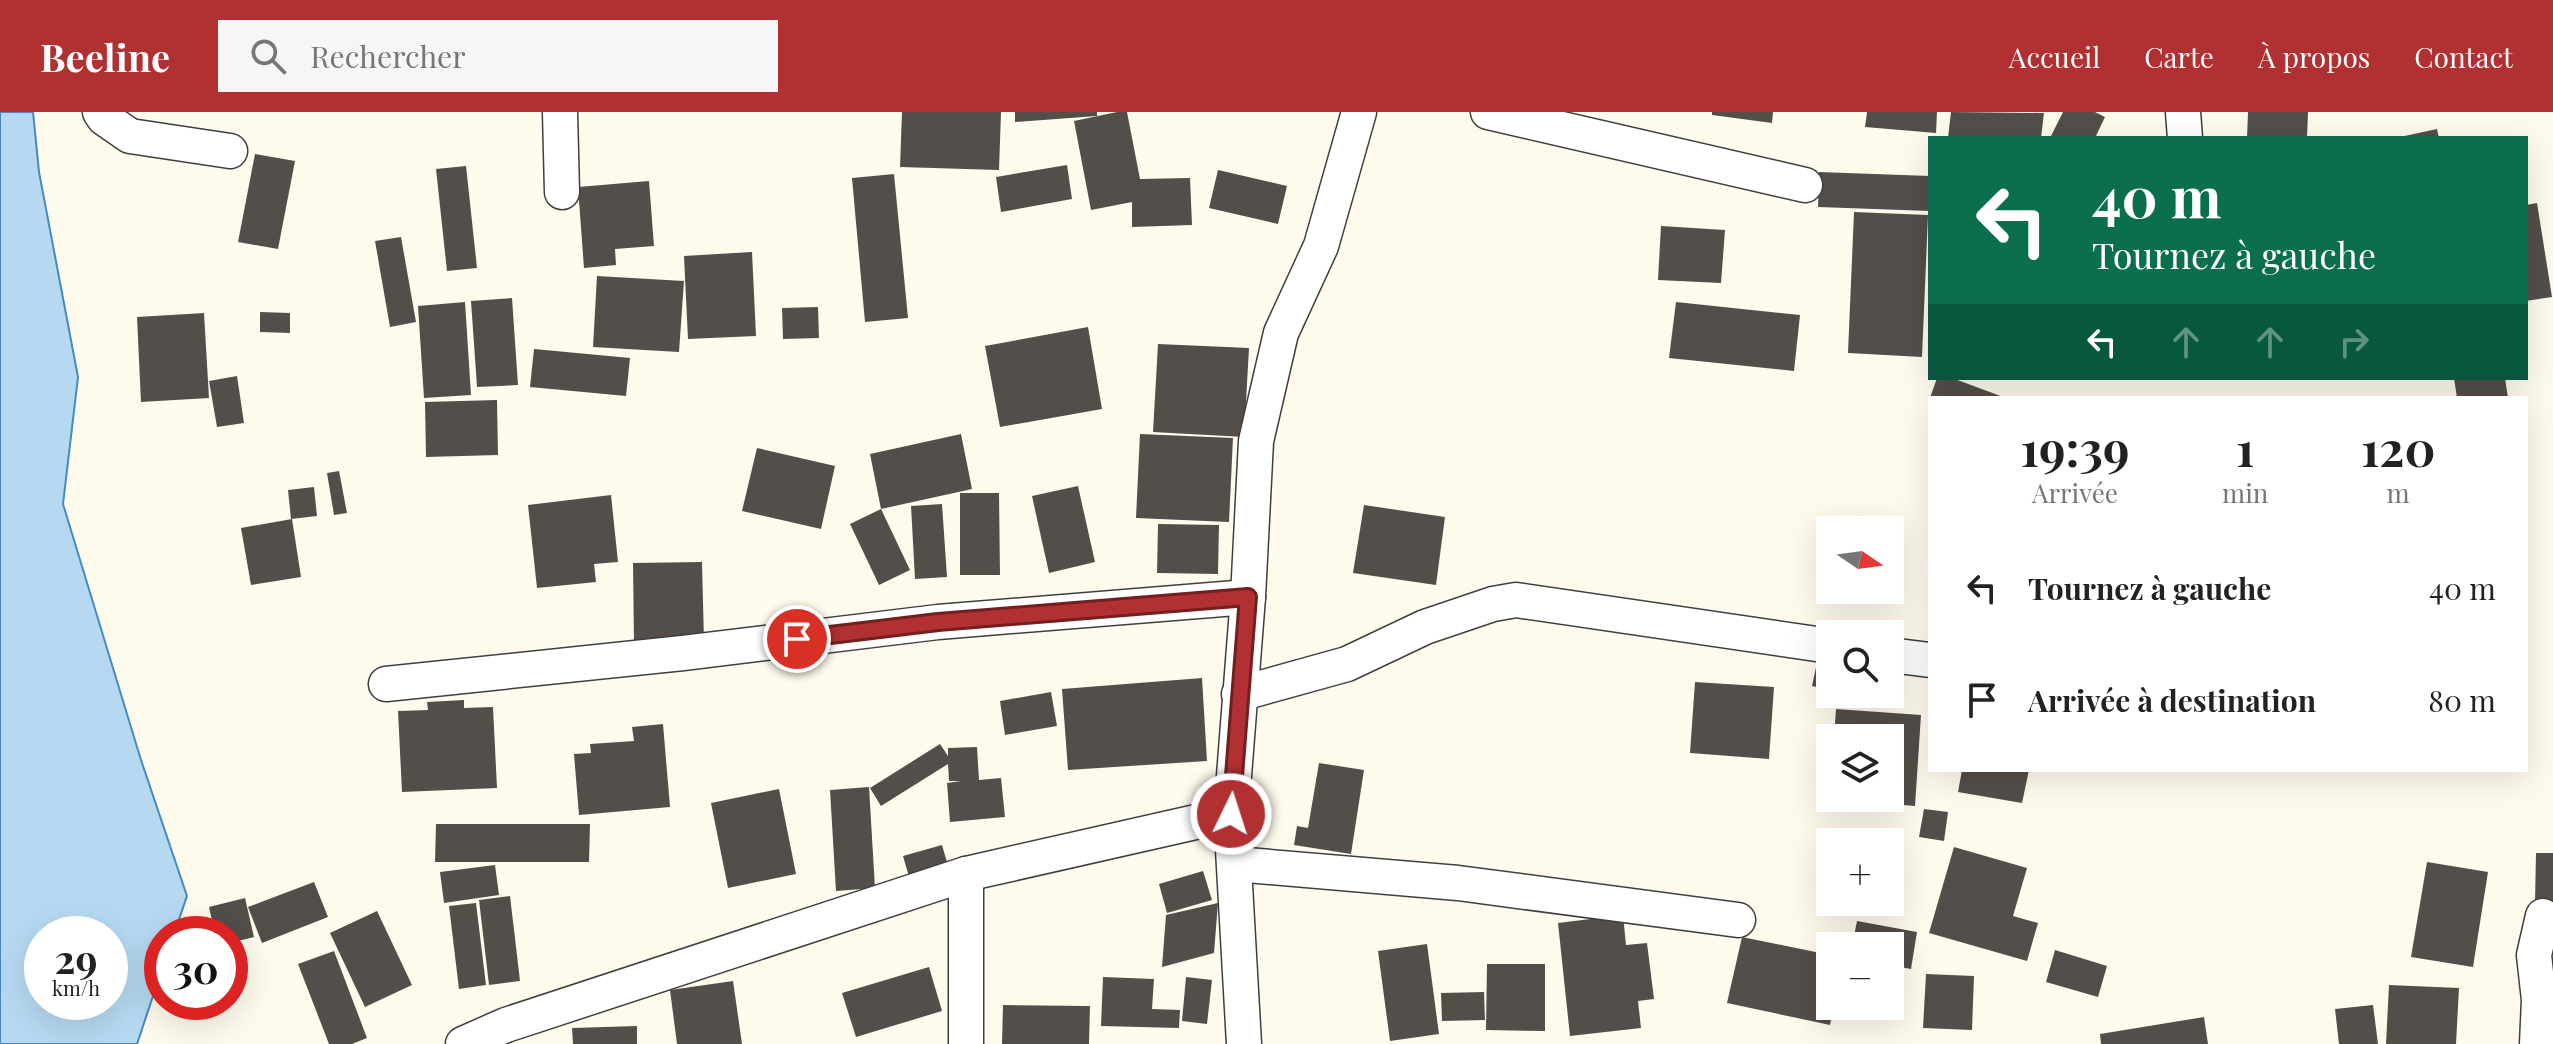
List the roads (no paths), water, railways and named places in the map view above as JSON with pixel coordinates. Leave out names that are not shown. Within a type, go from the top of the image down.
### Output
[{"type":"street","points":[[100,112],[130,136],[230,151]]},
{"type":"street","points":[[560,112],[562,192]]},
{"type":"street","points":[[1244,1044],[1231,814],[1248,597],[1256,441],[1281,333],[1321,246],[1359,112]]},
{"type":"street","points":[[1488,112],[1805,185]]},
{"type":"street","points":[[2183,112],[2185,136]]},
{"type":"street","points":[[386,684],[938,622],[1248,597]]},
{"type":"street","points":[[1239,694],[1347,664],[1425,627],[1516,600],[1816,644]]},
{"type":"street","points":[[1904,657],[1928,660]]},
{"type":"street","points":[[463,1044],[506,1025],[966,874],[1231,814]]},
{"type":"street","points":[[1235,864],[1458,883],[1738,920]]},
{"type":"street","points":[[966,874],[966,1044]]},
{"type":"street","points":[[2537,1044],[2539,1000],[2534,955],[2543,916]]},
{"type":"water","points":[[0,112],[33,112],[39,172],[78,377],[63,504],[141,760],[187,896],[180,916],[144,916],[145,1020],[137,1044],[0,1044]]}]
